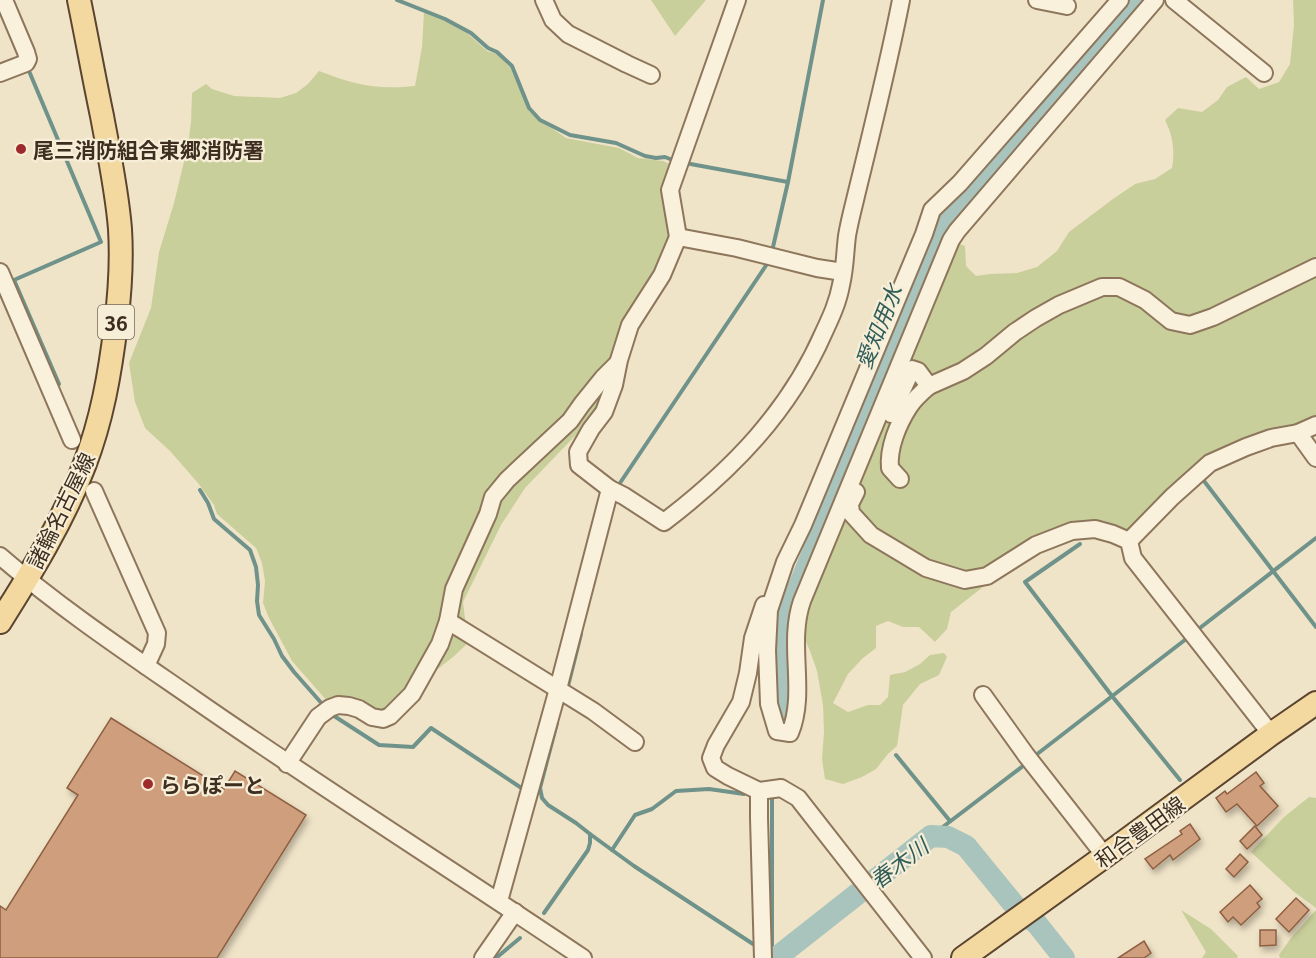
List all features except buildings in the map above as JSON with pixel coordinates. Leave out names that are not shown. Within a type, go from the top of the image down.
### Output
[{"type":"main road","name":"諸輪名古屋線","points":[[0,622],[27,579],[73,493],[95,435],[104,404],[112,359],[120,288],[120,232],[112,171],[79,0]]},
{"type":"main road","name":"和合豊田線","points":[[963,958],[1316,703]]},
{"type":"street","points":[[0,74],[26,63],[28,59],[4,0]]},
{"type":"street","points":[[544,0],[553,20],[568,34],[651,75]]},
{"type":"street","points":[[737,0],[670,190],[678,237],[662,275],[630,325],[618,363],[614,385],[604,412],[578,452],[579,465],[610,489],[664,522],[741,455],[777,414],[818,347],[842,284],[847,233],[901,0]]},
{"type":"street","points":[[1037,0],[1067,6]]},
{"type":"street","points":[[1120,0],[960,183],[932,210],[808,514],[786,562],[770,610],[767,650],[769,704],[777,731],[790,733],[797,706],[797,616],[951,240],[964,221],[1155,0]]},
{"type":"street","points":[[1174,0],[1264,72]]},
{"type":"street","points":[[1099,22],[1121,40]]},
{"type":"street","points":[[678,237],[843,272]]},
{"type":"street","points":[[900,479],[890,468],[890,455],[909,406],[929,386],[963,371],[993,351],[1015,332],[1059,305],[1102,287],[1119,287],[1145,300],[1171,321],[1190,325],[1213,317],[1316,267]]},
{"type":"street","points":[[1,278],[72,440]]},
{"type":"street","points":[[287,764],[318,717],[330,708],[338,705],[349,706],[372,717],[383,719],[390,716],[412,694],[436,652],[448,621],[454,589],[488,514],[493,497],[507,480],[570,421],[603,378],[618,363]]},
{"type":"street","points":[[929,386],[918,371],[912,369],[850,504],[851,513],[871,535],[926,568],[965,580],[987,576],[1036,545],[1072,531],[1095,529],[1113,534],[1129,542],[1133,558],[1271,734]]},
{"type":"street","points":[[1129,542],[1172,497],[1210,463],[1263,441],[1298,433],[1316,425]]},
{"type":"street","points":[[1298,433],[1316,458]]},
{"type":"street","points":[[499,901],[558,689],[610,489]]},
{"type":"street","points":[[94,491],[157,633],[156,644],[146,666]]},
{"type":"street","points":[[0,556],[27,579],[146,666],[287,764],[583,958]]},
{"type":"street","points":[[786,562],[771,584],[753,638],[741,702],[711,758],[715,768],[759,791],[781,788],[798,798],[923,958]]},
{"type":"street","points":[[448,621],[593,711],[635,742]]},
{"type":"street","points":[[983,695],[1029,759],[1105,856]]},
{"type":"street","points":[[759,791],[763,957]]},
{"type":"street","points":[[483,958],[514,912]]},
{"type":"green space","points":[[651,0],[706,0],[675,36]]},
{"type":"green space","points":[[1293,0],[1316,0],[1316,419],[1225,450],[1130,534],[1075,537],[1051,545],[983,587],[951,612],[947,629],[935,642],[919,627],[903,627],[888,621],[876,626],[876,648],[848,674],[833,703],[848,712],[868,705],[880,705],[888,697],[890,675],[905,672],[920,664],[930,655],[944,653],[947,657],[939,675],[920,684],[903,705],[897,746],[876,769],[843,784],[825,779],[822,759],[823,705],[817,671],[803,635],[800,616],[957,243],[965,246],[966,266],[976,276],[1017,273],[1037,267],[1057,251],[1069,232],[1113,199],[1135,184],[1155,179],[1172,168],[1173,144],[1165,120],[1178,108],[1202,112],[1218,100],[1227,87],[1246,77],[1259,89],[1279,82],[1290,64],[1294,25]]},
{"type":"green space","points":[[424,12],[466,32],[487,51],[497,54],[510,67],[529,111],[540,122],[566,138],[619,148],[638,158],[663,161],[672,165],[670,239],[599,411],[525,488],[501,525],[463,602],[468,643],[385,711],[328,702],[292,661],[263,603],[265,581],[262,563],[256,548],[217,514],[214,505],[198,483],[170,451],[145,428],[135,402],[129,363],[151,308],[159,252],[188,145],[192,93],[206,84],[212,89],[234,96],[280,98],[296,93],[319,71],[366,85],[415,86],[422,47]]},
{"type":"green space","points":[[1309,797],[1316,798],[1316,908],[1293,891],[1251,852],[1284,817]]},
{"type":"green space","points":[[1181,910],[1211,929],[1238,956],[1237,958],[1202,958],[1206,952]]},
{"type":"green space","points":[[1316,910],[1316,958],[1280,958],[1279,955],[1291,938]]},
{"type":"waterway","points":[[397,0],[445,19],[471,33],[488,48],[497,52],[512,66],[529,108],[540,120],[570,135],[616,143],[645,156],[665,157],[675,161]]},
{"type":"waterway","points":[[773,247],[788,182],[823,0]]},
{"type":"waterway","name":"愛知用水","points":[[784,726],[782,632],[786,608],[934,241],[945,221],[1102,43],[1136,0]]},
{"type":"waterway","points":[[29,71],[101,242],[14,280],[59,384]]},
{"type":"waterway","points":[[685,163],[788,182]]},
{"type":"waterway","points":[[620,483],[767,264]]},
{"type":"waterway","points":[[1204,481],[1316,627]]},
{"type":"waterway","points":[[200,490],[214,519],[250,550],[256,567],[259,615],[282,656],[324,706]]},
{"type":"waterway","points":[[1196,631],[1316,538]]},
{"type":"waterway","points":[[1080,544],[1025,582],[1180,780]]},
{"type":"waterway","points":[[568,686],[581,634]]},
{"type":"waterway","points":[[1032,758],[1190,636]]},
{"type":"waterway","points":[[331,714],[379,745],[413,747],[431,728],[523,789]]},
{"type":"waterway","points":[[544,913],[588,850],[590,843],[590,834],[548,805],[542,798],[540,788],[557,723]]},
{"type":"waterway","points":[[896,755],[950,821]]},
{"type":"waterway","points":[[931,836],[1027,763]]},
{"type":"waterway","points":[[612,850],[635,815],[652,809],[676,791],[709,789],[744,794]]},
{"type":"waterway","points":[[772,797],[772,958]]},
{"type":"waterway","points":[[590,834],[634,866],[753,944]]},
{"type":"waterway","name":"春木川","points":[[776,958],[931,836],[948,837],[966,846],[1015,906],[1037,924],[1064,958]]},
{"type":"waterway","points":[[496,958],[520,938]]},
{"type":"place","name":"尾三消防組合東郷消防署","points":[[21,149]]},
{"type":"place","name":"ららぽーと","points":[[148,784]]}]
